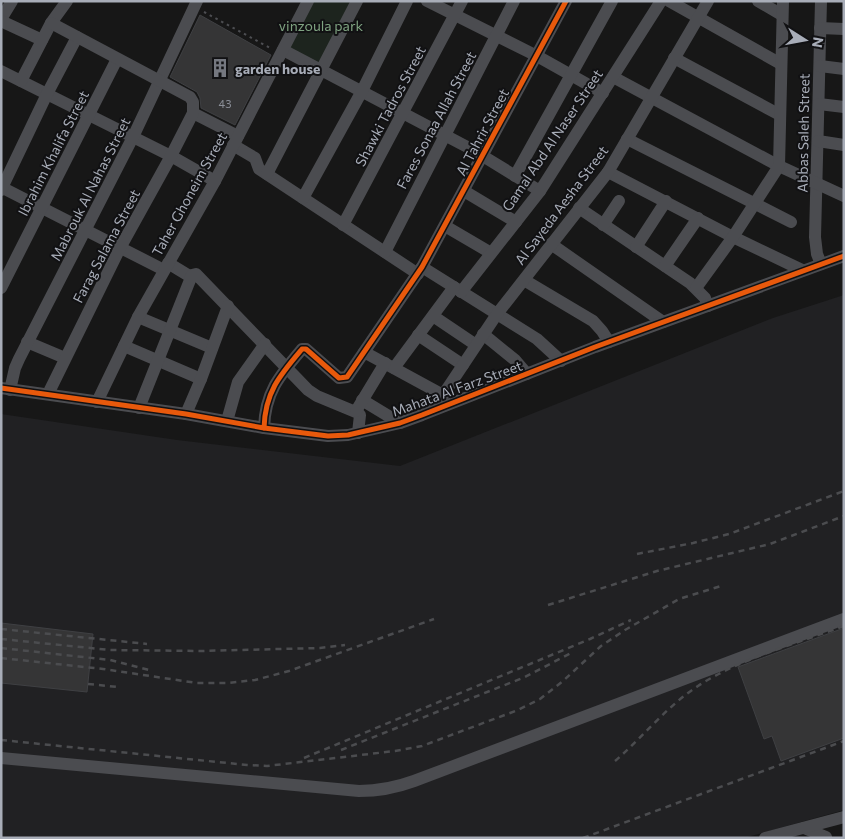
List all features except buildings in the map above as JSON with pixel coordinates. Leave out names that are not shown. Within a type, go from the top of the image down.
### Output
[{"type":"street","points":[[12,1],[1,20],[42,40]]},
{"type":"street","points":[[21,81],[51,22],[67,1]]},
{"type":"street","name":"Taher Ghoneim Street","points":[[97,402],[138,317],[215,181],[308,1]]},
{"type":"street","points":[[267,174],[357,1]]},
{"type":"street","points":[[303,198],[362,91],[407,1]]},
{"type":"street","points":[[427,1],[537,56],[603,92]]},
{"type":"street","name":"Shawki Tadros Street","points":[[343,225],[462,1]]},
{"type":"street","name":"Fares Sonaa Allah Street","points":[[385,252],[514,1]]},
{"type":"street","name":"Al Tahrir Street","points":[[286,367],[304,348],[339,378],[347,377],[420,271],[566,1]]},
{"type":"street","points":[[515,176],[612,1]]},
{"type":"street","name":"Gamal Abd Al Naser Street","points":[[359,406],[389,365],[418,336],[433,316],[492,253],[540,191],[661,1]]},
{"type":"street","points":[[669,1],[781,64]]},
{"type":"street","name":"Al Sayeda Aesha Street","points":[[422,416],[443,395],[497,314],[608,172],[708,1]]},
{"type":"street","points":[[758,1],[782,15]]},
{"type":"street","points":[[696,288],[733,238],[779,166],[783,1]]},
{"type":"street","name":"Abbas Saleh Street","points":[[821,1],[816,236],[817,254],[821,264]]},
{"type":"street","name":"Mabrouk Al Nahas Street","points":[[6,389],[27,342],[133,137],[196,4]]},
{"type":"street","points":[[51,22],[190,97],[193,102],[193,113],[236,141],[255,158],[259,169],[385,252],[458,289],[541,342],[561,361]]},
{"type":"street","points":[[820,28],[844,29]]},
{"type":"street","points":[[77,36],[2,188],[120,248],[192,276],[197,274],[312,393],[359,406],[400,423]]},
{"type":"street","points":[[281,52],[322,69],[482,156],[540,191]]},
{"type":"street","points":[[674,58],[780,116]]},
{"type":"street","name":"Ibrahim Khalifa Street","points":[[1,288],[117,59]]},
{"type":"street","points":[[820,66],[844,69]]},
{"type":"street","points":[[1,71],[171,156],[215,181]]},
{"type":"street","points":[[613,77],[779,166],[844,196]]},
{"type":"street","points":[[819,104],[844,107]]},
{"type":"street","name":"Farag Salama Street","points":[[48,394],[120,248],[193,113]]},
{"type":"street","points":[[627,139],[791,222]]},
{"type":"street","points":[[818,141],[844,145]]},
{"type":"street","points":[[608,172],[733,238],[802,270]]},
{"type":"street","points":[[464,191],[516,222]]},
{"type":"street","points":[[604,224],[620,202]]},
{"type":"street","points":[[636,246],[666,202]]},
{"type":"street","points":[[579,208],[696,288],[705,298],[708,306]]},
{"type":"street","points":[[665,266],[698,218]]},
{"type":"street","points":[[445,226],[492,253]]},
{"type":"street","points":[[551,244],[663,322]]},
{"type":"street","name":"Mahata Al Farz Street","points":[[6,389],[186,414],[264,428],[341,436],[400,423],[422,416],[609,342],[844,256]]},
{"type":"street","points":[[139,408],[192,276]]},
{"type":"street","points":[[524,280],[592,322],[602,331],[609,342]]},
{"type":"street","points":[[186,414],[228,306]]},
{"type":"street","points":[[433,316],[476,346]]},
{"type":"street","points":[[138,317],[212,348]]},
{"type":"street","points":[[483,334],[515,360],[527,374]]},
{"type":"street","points":[[418,336],[463,365]]},
{"type":"street","points":[[27,342],[65,358]]},
{"type":"street","points":[[227,421],[238,382],[264,344]]},
{"type":"street","points":[[124,346],[201,379]]},
{"type":"street","points":[[364,352],[443,395]]},
{"type":"street","points":[[264,428],[266,406],[270,392],[286,367]]},
{"type":"street","points":[[358,433],[359,406]]},
{"type":"street","points":[[1,758],[208,778],[378,791],[423,778],[844,620]]},
{"type":"street","points":[[764,838],[804,831],[844,817]]},
{"type":"street","points":[[804,831],[826,837]]},
{"type":"path","points":[[196,4],[281,52]]},
{"type":"shaded area","points":[[844,295],[844,810],[744,838],[1,838],[1,414],[177,440],[400,466],[773,318]]},
{"type":"green space","name":"vinzoula park","points":[[310,1],[356,1],[322,66],[285,48]]},
{"type":"railway","points":[[637,554],[729,534],[844,491]]},
{"type":"railway","points":[[548,605],[657,571],[770,544],[844,516]]},
{"type":"railway","points":[[1,740],[267,766],[395,751],[422,746],[518,710],[540,699],[601,646],[625,630],[679,599],[724,585]]},
{"type":"railway","points":[[1,658],[103,669],[197,683],[227,683],[255,680],[289,671],[434,619]]},
{"type":"railway","points":[[304,758],[590,639],[631,620]]},
{"type":"railway","points":[[615,761],[665,712],[714,676],[788,645],[844,626]]},
{"type":"railway","points":[[1,629],[147,644]]},
{"type":"railway","points":[[1,639],[110,650],[200,651],[320,648],[345,645]]},
{"type":"railway","points":[[1,648],[110,660],[149,670]]},
{"type":"railway","points":[[341,750],[525,677],[571,653]]},
{"type":"railway","points":[[88,684],[118,687]]},
{"type":"railway","points":[[583,838],[844,741]]},
{"type":"cycle path","points":[[264,428],[267,404],[275,385],[302,349],[306,349],[339,378],[347,377],[422,267],[566,1]]},
{"type":"cycle path","points":[[1,388],[186,414],[264,428],[328,436],[348,435],[400,423],[595,347],[844,256]]},
{"type":"place","name":"garden house","points":[[220,68]]}]
